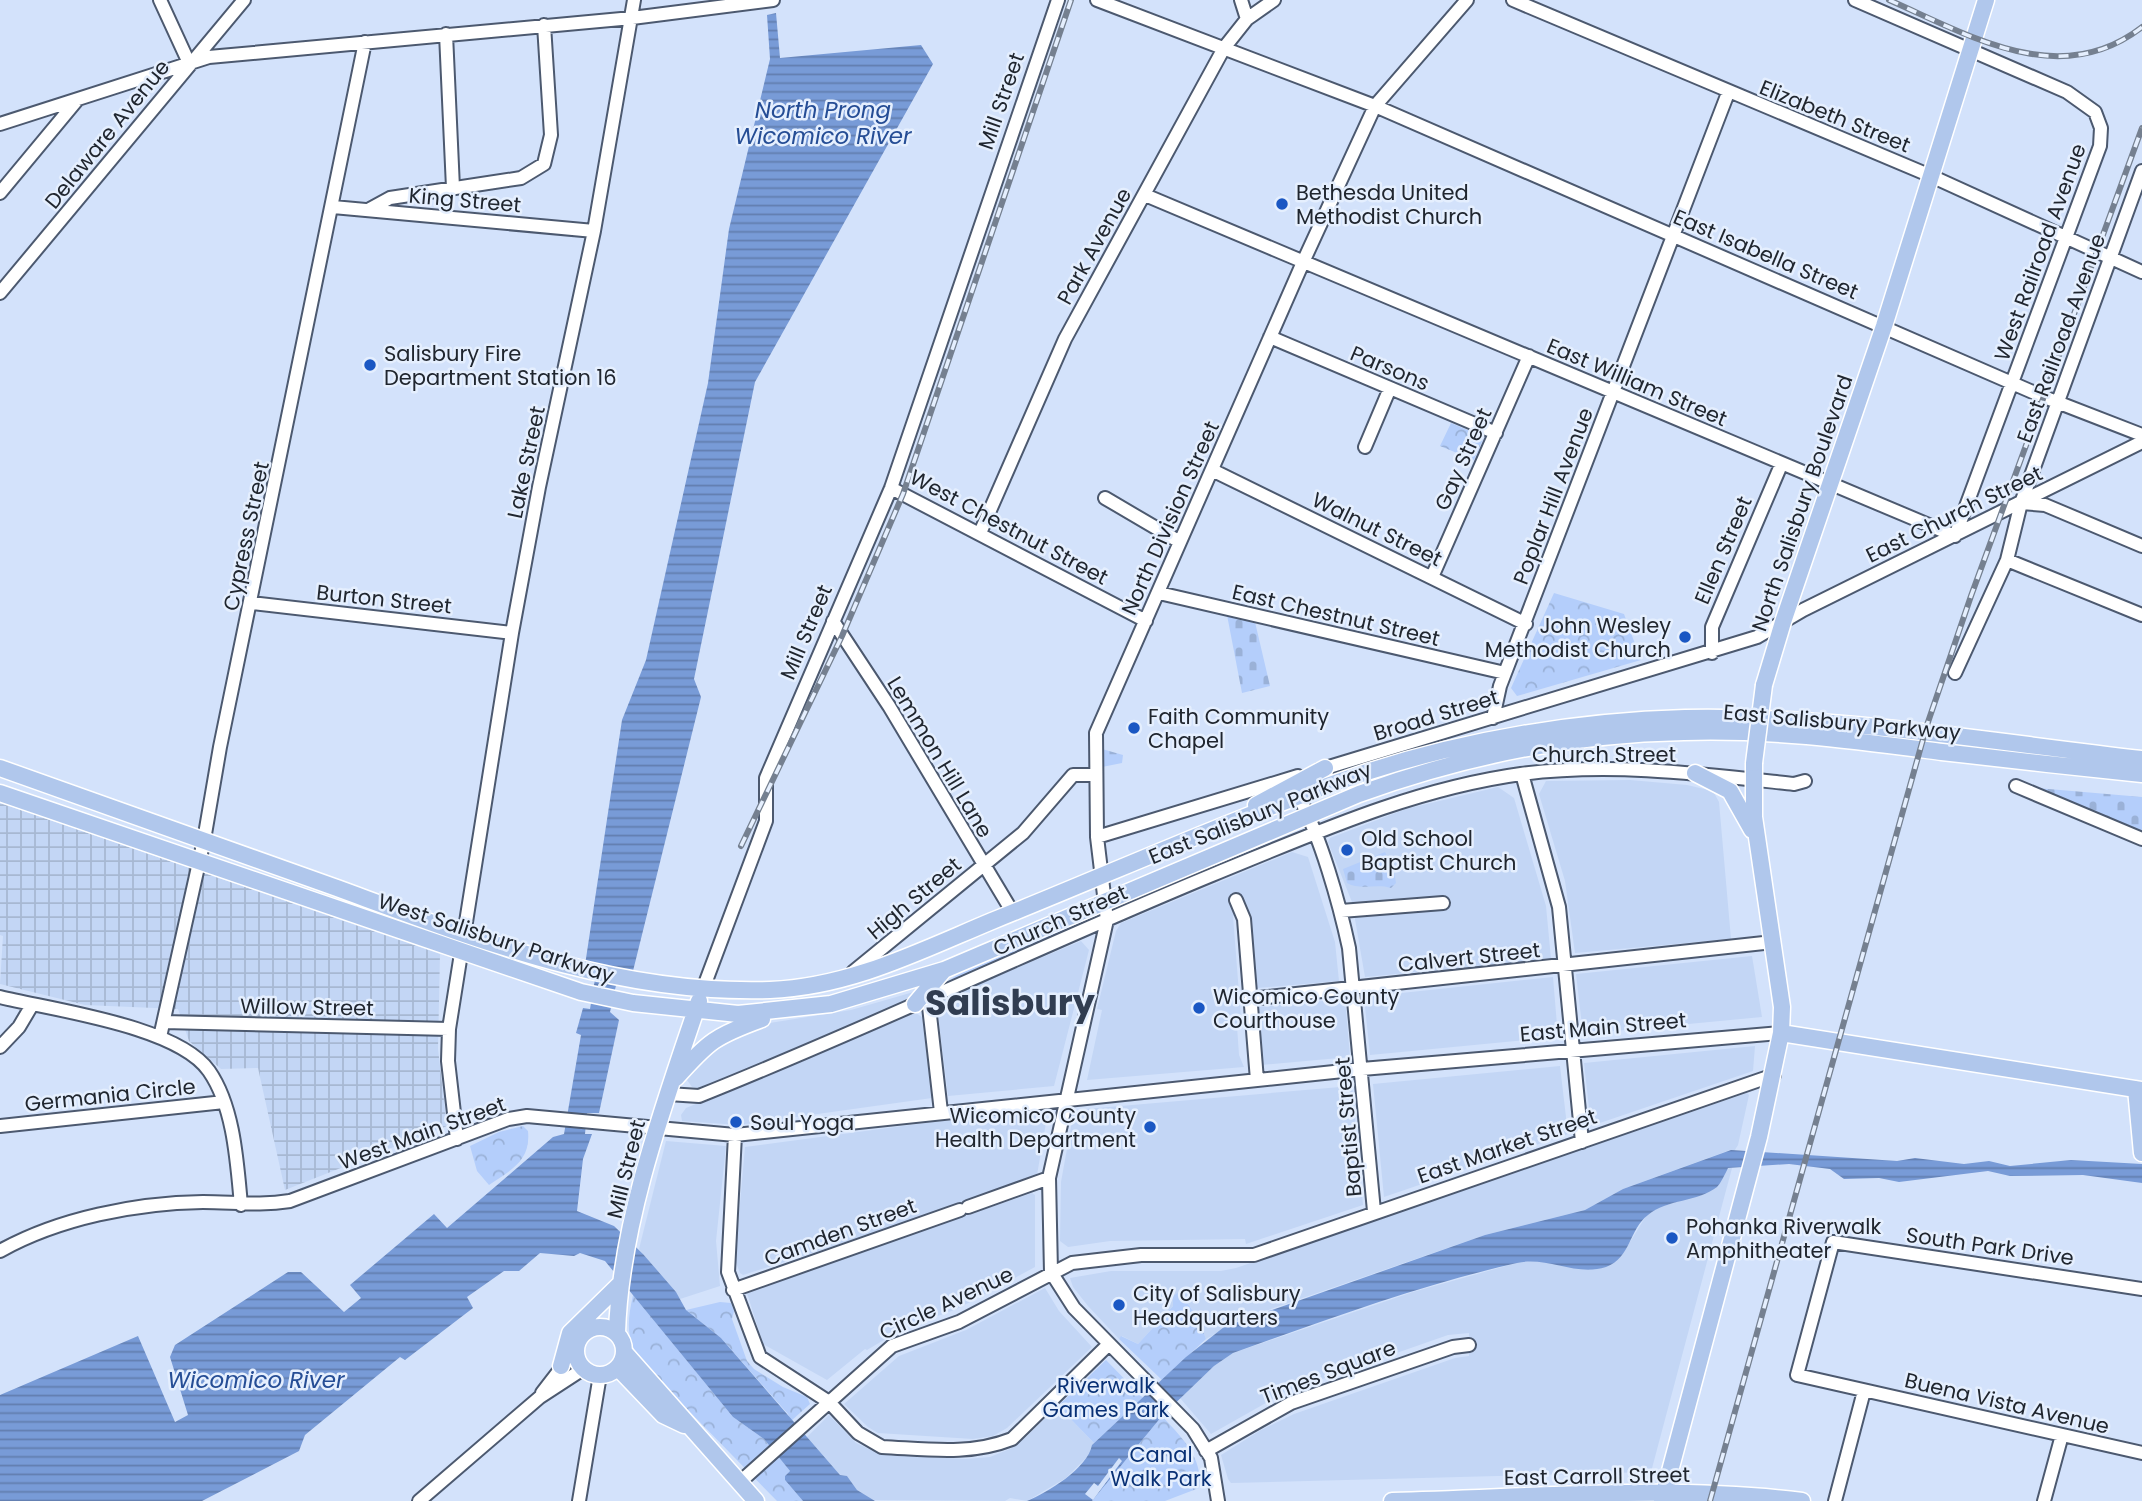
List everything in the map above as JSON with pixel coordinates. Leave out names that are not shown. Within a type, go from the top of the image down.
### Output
[{"type":"main road","name":"North Salisbury Boulevard","points":[[1663,1498],[1759,1137],[1781,1033],[1782,1007],[1757,839],[1754,771],[1764,685],[1884,326],[1986,0]]},
{"type":"main road","name":"East Salisbury Parkway","points":[[1101,877],[1209,831],[1366,773],[1463,747],[1576,726],[1634,720],[1730,718],[1817,723],[2142,759]]},
{"type":"main road","name":"East Salisbury Parkway","points":[[1105,900],[1408,776],[1527,746],[1655,733],[1730,732],[1839,739],[2142,774]]},
{"type":"main road","name":"West Salisbury Parkway","points":[[0,768],[204,840],[581,992],[634,1003],[696,1011],[738,1014],[782,1012],[831,1004],[944,970],[1105,900]]},
{"type":"main road","points":[[1209,831],[1325,768]]},
{"type":"main road","points":[[1695,773],[1730,791],[1757,839]]},
{"type":"main road","name":"West Salisbury Parkway","points":[[0,793],[199,862],[465,943],[588,973],[645,984],[703,989],[770,990],[844,979],[922,953],[1101,877]]},
{"type":"main road","points":[[922,1001],[944,970]]},
{"type":"main road","name":"Mill Street","points":[[617,1334],[620,1283],[632,1231],[670,1088],[703,989]]},
{"type":"main road","points":[[670,1088],[709,1042],[728,1030],[782,1012]]},
{"type":"main road","name":"East Main Street","points":[[1781,1033],[2139,1090]]},
{"type":"main road","points":[[2139,1090],[2142,1153]]},
{"type":"main road","name":"Mill Street","points":[[587,1331],[607,1312],[620,1283]]},
{"type":"main road","points":[[561,1366],[570,1333],[620,1283]]},
{"type":"main road","points":[[621,1360],[600,1375],[583,1369],[576,1349],[587,1331],[602,1327],[617,1334],[621,1360],[663,1415],[691,1429],[755,1501]]},
{"type":"main road","name":"East Carroll Street","points":[[1392,1501],[1663,1498],[1802,1501]]},
{"type":"street","points":[[160,0],[189,63]]},
{"type":"street","name":"Delaware Avenue","points":[[0,293],[244,0]]},
{"type":"street","name":"Lake Street","points":[[457,1139],[448,1061],[449,1029],[465,943],[512,633],[539,487],[594,231],[634,0]]},
{"type":"street","points":[[0,124],[189,63],[231,54],[632,18],[773,0]]},
{"type":"street","name":"Mill Street","points":[[703,989],[766,821],[766,778],[891,488],[1058,0]]},
{"type":"street","name":"East Isabella Street","points":[[1097,0],[1376,106],[2058,402],[2142,435]]},
{"type":"street","points":[[1241,0],[1247,19]]},
{"type":"street","name":"Park Avenue","points":[[980,533],[1065,338],[1224,48],[1247,19],[1275,0]]},
{"type":"street","name":"North Division Street","points":[[1051,1272],[1049,1178],[1107,920],[1097,837],[1094,775],[1096,733],[1270,337],[1376,106],[1467,0]]},
{"type":"street","name":"Elizabeth Street","points":[[1513,0],[1728,93],[1931,176],[2142,272]]},
{"type":"street","name":"West Railroad Avenue","points":[[1855,0],[2067,92],[2095,112],[2100,120],[2100,146],[1955,536]]},
{"type":"street","points":[[368,211],[390,198],[500,183],[536,171],[548,155],[551,135],[544,25]]},
{"type":"street","points":[[446,34],[453,188]]},
{"type":"street","name":"Cypress Street","points":[[160,1037],[204,840],[365,41]]},
{"type":"street","name":"Poplar Hill Avenue","points":[[1493,718],[1506,673],[1728,93]]},
{"type":"street","points":[[0,193],[78,99]]},
{"type":"street","name":"East Railroad Avenue","points":[[1955,673],[2007,560],[2021,503],[2142,171]]},
{"type":"street","name":"East William Street","points":[[1144,195],[1955,536]]},
{"type":"street","name":"King Street","points":[[333,207],[594,231]]},
{"type":"street","name":"Parsons","points":[[1270,337],[1496,433]]},
{"type":"street","name":"Gay Street","points":[[1432,578],[1529,356]]},
{"type":"street","points":[[1365,447],[1390,388]]},
{"type":"street","name":"East Church Street","points":[[1783,622],[2142,442]]},
{"type":"street","name":"Ellen Street","points":[[1712,653],[1712,628],[1781,465]]},
{"type":"street","name":"Walnut Street","points":[[1212,470],[1525,624]]},
{"type":"street","name":"West Chestnut Street","points":[[891,488],[1146,621]]},
{"type":"street","points":[[1105,498],[1180,542]]},
{"type":"street","points":[[2021,503],[2045,505],[2142,546]]},
{"type":"street","points":[[2007,560],[2142,615]]},
{"type":"street","name":"East Chestnut Street","points":[[1158,593],[1506,673]]},
{"type":"street","name":"Burton Street","points":[[251,603],[512,633]]},
{"type":"street","name":"Lemmon Hill Lane","points":[[833,621],[888,706],[1013,913]]},
{"type":"street","name":"Broad Street","points":[[1097,837],[1712,653],[1758,637],[1783,622]]},
{"type":"street","name":"Church Street","points":[[670,1088],[699,1096],[1314,833],[1426,793],[1522,774],[1579,769],[1695,773],[1754,771],[1805,782]]},
{"type":"street","points":[[1522,774],[1556,892],[1582,1142]]},
{"type":"street","name":"High Street","points":[[844,979],[1023,833],[1073,775],[1094,775]]},
{"type":"street","points":[[2016,786],[2142,839]]},
{"type":"street","name":"Baptist Street","points":[[1298,797],[1309,815],[1341,911],[1349,948],[1374,1211]]},
{"type":"street","points":[[1236,900],[1244,919],[1257,1080]]},
{"type":"street","points":[[1341,911],[1443,903]]},
{"type":"street","name":"Calvert Street","points":[[1250,999],[1564,967],[1773,942]]},
{"type":"street","points":[[0,997],[160,1037],[193,1053],[218,1086],[224,1102],[241,1205]]},
{"type":"street","points":[[922,1001],[941,1112]]},
{"type":"street","points":[[0,1047],[19,1027],[32,1005]]},
{"type":"street","name":"Willow Street","points":[[164,1022],[449,1029]]},
{"type":"street","name":"East Main Street","points":[[1065,1101],[1362,1069],[1781,1033]]},
{"type":"street","name":"East Market Street","points":[[1254,1255],[1374,1211],[1774,1075]]},
{"type":"street","name":"West Main Street","points":[[0,1251],[48,1227],[74,1220],[201,1202],[267,1205],[313,1195],[508,1119],[527,1116],[735,1135],[1065,1101]]},
{"type":"street","name":"Germania Circle","points":[[0,1126],[224,1102]]},
{"type":"street","points":[[735,1135],[728,1272],[760,1357],[829,1402],[858,1433],[882,1447],[966,1451],[991,1448],[1012,1439],[1030,1425],[1108,1345]]},
{"type":"street","name":"Camden Street","points":[[733,1290],[1049,1178]]},
{"type":"street","name":"South Park Drive","points":[[1833,1242],[2142,1289]]},
{"type":"street","name":"Buena Vista Avenue","points":[[1833,1242],[1797,1375],[2142,1454]]},
{"type":"street","name":"Circle Avenue","points":[[740,1482],[892,1346],[959,1322],[1051,1272],[1072,1263],[1106,1257],[1254,1255]]},
{"type":"street","points":[[1051,1272],[1074,1308],[1180,1415],[1206,1451],[1216,1477],[1218,1501]]},
{"type":"street","name":"Times Square","points":[[1206,1451],[1291,1403],[1453,1347],[1469,1345]]},
{"type":"street","points":[[540,1397],[576,1349]]},
{"type":"street","points":[[419,1501],[540,1397],[583,1369]]},
{"type":"street","points":[[579,1501],[600,1375]]},
{"type":"street","points":[[1835,1501],[1864,1391]]},
{"type":"street","points":[[2044,1501],[2062,1435]]},
{"type":"shaded area","points":[[1630,780],[1687,785],[1713,791],[1719,802],[1731,939],[1575,953],[1565,881],[1539,794],[1546,781]]},
{"type":"shaded area","points":[[1498,787],[1514,798],[1546,906],[1551,959],[1365,977],[1352,902],[1328,842],[1330,838],[1406,809]]},
{"type":"shaded area","points":[[0,803],[440,954],[438,1049],[447,1126],[285,1190],[258,1068],[221,1069],[189,1041],[178,1009],[85,1005],[0,984],[3,936],[0,935]]},
{"type":"shaded area","points":[[1292,852],[1308,857],[1335,942],[1339,981],[1257,988],[1251,915],[1233,916],[1241,1019],[1237,1026],[1239,1055],[1244,1067],[1087,1080],[1102,1010],[1097,1009],[1116,931],[1121,923]]},
{"type":"shaded area","points":[[1081,941],[1089,950],[1054,1086],[948,1096],[937,1006],[940,1000]]},
{"type":"shaded area","points":[[1752,956],[1762,1017],[1583,1034],[1576,974]]},
{"type":"shaded area","points":[[1553,977],[1558,1037],[1370,1055],[1364,997]]},
{"type":"shaded area","points":[[917,991],[909,1001],[700,1089],[692,1087],[687,1080],[693,1061],[757,1025],[851,1010]]},
{"type":"shaded area","points":[[1345,999],[1350,1057],[1261,1065],[1258,1007]]},
{"type":"shaded area","points":[[916,1013],[922,1017],[932,1098],[739,1125],[682,1121],[681,1115],[686,1108]]},
{"type":"shaded area","points":[[1755,1046],[1753,1071],[1591,1126],[1584,1063]]},
{"type":"shaded area","points":[[1560,1066],[1568,1134],[1384,1197],[1373,1084]]},
{"type":"shaded area","points":[[1352,1086],[1363,1205],[1246,1244],[1245,1239],[1110,1241],[1068,1247],[1060,1241],[1061,1182],[1074,1110]]},
{"type":"shaded area","points":[[1747,1093],[1749,1095],[1738,1145],[1733,1153],[1730,1150],[1623,1189],[1585,1210],[1485,1235],[1242,1319],[1206,1339],[1199,1319],[1179,1292],[1173,1306],[1138,1344],[1122,1336],[1119,1339],[1088,1306],[1073,1287],[1070,1278],[1111,1271],[1221,1271],[1236,1268]]},
{"type":"shaded area","points":[[1048,1111],[1037,1175],[874,1233],[743,1275],[740,1273],[735,1260],[745,1147],[933,1122]]},
{"type":"shaded area","points":[[666,1141],[726,1146],[716,1241],[720,1286],[680,1299],[639,1249]]},
{"type":"shaded area","points":[[1728,1168],[1732,1168],[1651,1472],[1231,1483],[1228,1479],[1221,1455],[1261,1430],[1294,1414],[1455,1358],[1469,1356],[1469,1333],[1448,1335],[1285,1392],[1211,1434],[1180,1398],[1214,1366],[1233,1353],[1413,1292],[1520,1262],[1541,1260],[1590,1270],[1622,1255],[1646,1216],[1657,1208],[1697,1195]]},
{"type":"shaded area","points":[[1032,1193],[1035,1195],[1035,1267],[957,1309],[904,1328],[865,1349],[827,1380],[763,1344],[746,1290]]},
{"type":"shaded area","points":[[1045,1288],[1059,1311],[1092,1347],[1007,1428],[993,1436],[973,1439],[878,1433],[844,1404],[899,1356],[966,1330]]},
{"type":"shaded area","points":[[1058,1406],[1094,1443],[1091,1453],[1066,1478],[1027,1501],[1010,1498],[1005,1501],[871,1500],[857,1490],[847,1476],[840,1475],[806,1438],[829,1415],[856,1443],[880,1454],[966,1459],[990,1457],[1010,1449],[1026,1437]]},
{"type":"green space","points":[[1451,423],[1484,437],[1474,460],[1440,446]]},
{"type":"green space","points":[[1554,593],[1624,614],[1641,660],[1517,696],[1511,688]]},
{"type":"green space","points":[[1227,615],[1255,622],[1270,686],[1242,693]]},
{"type":"green space","points":[[1102,749],[1123,755],[1122,763],[1102,767]]},
{"type":"green space","points":[[2037,788],[2142,797],[2142,832]]},
{"type":"green space","points":[[1385,852],[1394,871],[1396,883],[1391,888],[1347,883],[1343,869]]},
{"type":"green space","points":[[1069,927],[1071,932],[939,988],[957,975]]},
{"type":"green space","points":[[523,1126],[528,1131],[528,1141],[523,1157],[512,1169],[489,1185],[477,1171],[470,1146],[499,1132]]},
{"type":"green space","points":[[1179,1292],[1199,1319],[1206,1339],[1162,1380],[1119,1339],[1121,1336],[1138,1344],[1173,1306],[1173,1296]]},
{"type":"green space","points":[[633,1295],[733,1417],[764,1439],[790,1471],[785,1480],[803,1501],[777,1501],[644,1365],[633,1348],[629,1332]]},
{"type":"green space","points":[[720,1302],[731,1303],[734,1311],[732,1319],[747,1361],[754,1369],[783,1387],[807,1397],[810,1404],[791,1421],[788,1414],[721,1338],[686,1310]]},
{"type":"green space","name":"Riverwalk Games Park","points":[[1106,1360],[1143,1398],[1094,1443],[1058,1406]]},
{"type":"green space","name":"Canal Walk Park","points":[[1162,1416],[1195,1458],[1200,1477],[1199,1488],[1165,1501],[1092,1501]]},
{"type":"water","points":[[776,13],[780,58],[921,45],[933,64],[755,382],[694,679],[701,697],[633,971],[619,972],[610,1012],[619,1020],[599,1113],[587,1113],[585,1134],[592,1134],[583,1159],[577,1211],[614,1226],[643,1254],[676,1292],[686,1310],[721,1338],[840,1475],[847,1476],[857,1490],[875,1501],[803,1501],[785,1480],[790,1471],[764,1439],[733,1417],[605,1261],[580,1253],[574,1256],[540,1253],[519,1271],[504,1271],[467,1297],[473,1308],[405,1360],[400,1357],[305,1435],[299,1451],[202,1501],[0,1501],[0,1395],[138,1336],[175,1422],[188,1415],[170,1357],[175,1345],[288,1272],[301,1272],[344,1312],[361,1298],[350,1285],[434,1214],[447,1228],[553,1137],[564,1134],[581,1035],[576,1033],[583,1008],[590,1009],[597,967],[585,965],[622,720],[646,660],[708,383],[729,229],[770,59],[767,15]]},
{"type":"water","points":[[1731,1150],[1897,1161],[1915,1158],[1964,1164],[1989,1161],[2010,1166],[2071,1160],[2142,1164],[2142,1183],[2083,1175],[2010,1176],[1988,1171],[1899,1182],[1879,1178],[1844,1179],[1830,1169],[1789,1164],[1728,1168],[1718,1185],[1709,1192],[1664,1206],[1648,1215],[1620,1257],[1606,1267],[1584,1270],[1539,1262],[1517,1263],[1409,1292],[1233,1353],[1214,1366],[1162,1416],[1092,1501],[1027,1501],[1055,1486],[1075,1471],[1089,1454],[1092,1445],[1186,1357],[1224,1327],[1485,1235],[1585,1210],[1623,1189]]},
{"type":"pier","points":[[1119,1458],[1122,1461],[1093,1500],[1085,1494],[1094,1483],[1098,1486]]},
{"type":"railway","points":[[741,846],[842,636],[903,494],[1071,0]]},
{"type":"railway","points":[[1889,0],[1983,41],[2015,51],[2047,56],[2079,55],[2111,46],[2142,27]]},
{"type":"railway","points":[[1710,1501],[1927,725],[1971,596],[2142,128]]},
{"type":"place","name":"Bethesda United Methodist Church","points":[[1282,204]]},
{"type":"place","name":"Salisbury Fire Department Station 16","points":[[370,365]]},
{"type":"place","name":"John Wesley Methodist Church","points":[[1685,637]]},
{"type":"place","name":"Faith Community Chapel","points":[[1134,728]]},
{"type":"place","name":"Old School Baptist Church","points":[[1347,850]]},
{"type":"place","name":"Wicomico County Courthouse","points":[[1199,1008]]},
{"type":"place","name":"Soul Yoga","points":[[736,1122]]},
{"type":"place","name":"Wicomico County Health Department","points":[[1150,1127]]},
{"type":"place","name":"Pohanka Riverwalk Amphitheater","points":[[1672,1238]]},
{"type":"place","name":"City of Salisbury Headquarters","points":[[1119,1305]]},
{"type":"district","name":"Salisbury","points":[[1010,1002]]},
{"type":"water label","name":"North Prong Wicomico River","points":[[823,123]]},
{"type":"water label","name":"Wicomico River","points":[[256,1380]]}]
